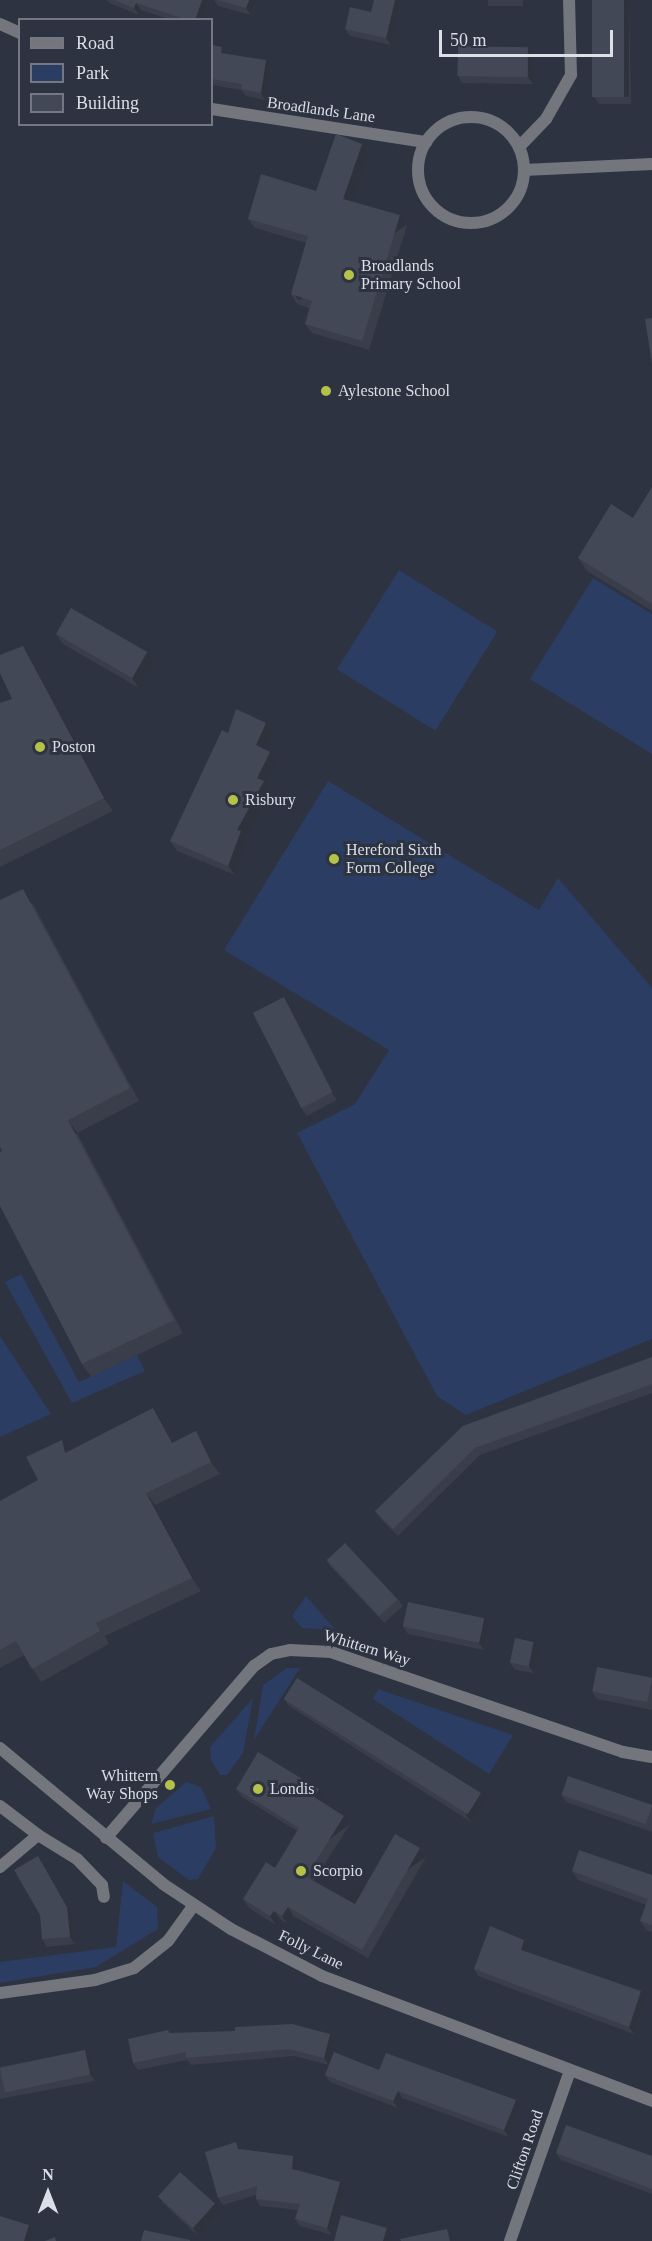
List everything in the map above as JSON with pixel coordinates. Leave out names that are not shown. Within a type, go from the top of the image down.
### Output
[{"type":"street","points":[[519,147],[546,119],[571,75],[569,0]]},
{"type":"street","points":[[0,24],[18,32]]},
{"type":"street","name":"Broadlands Lane","points":[[213,109],[426,142]]},
{"type":"street","points":[[472,117],[491,121],[507,131],[519,147],[524,170],[516,197],[495,218],[478,223],[454,221],[438,212],[426,198],[419,182],[418,163],[426,142],[439,128],[455,119],[472,117]]},
{"type":"street","points":[[524,170],[652,164]]},
{"type":"street","name":"Whittern Way","points":[[106,1838],[254,1666],[271,1654],[290,1650],[331,1652],[623,1752],[652,1756]]},
{"type":"street","name":"Folly Lane","points":[[0,1748],[106,1838],[194,1905],[322,1976],[652,2102]]},
{"type":"street","points":[[0,1806],[38,1835],[77,1859],[102,1885],[104,1897]]},
{"type":"street","points":[[0,1867],[38,1835]]},
{"type":"street","points":[[0,1993],[95,1980],[134,1968],[168,1941],[194,1905]]},
{"type":"street","name":"Clifton Road","points":[[510,2241],[570,2070]]},
{"type":"green space","points":[[399,570],[497,631],[435,731],[337,669]]},
{"type":"green space","points":[[593,578],[652,614],[652,754],[530,679]]},
{"type":"green space","points":[[328,781],[539,910],[558,878],[652,988],[652,1339],[466,1415],[437,1396],[297,1133],[355,1104],[389,1050],[224,950]]},
{"type":"green space","points":[[21,1274],[79,1382],[137,1355],[145,1371],[72,1403],[5,1282]]},
{"type":"green space","points":[[0,1336],[51,1414],[0,1437]]},
{"type":"green space","points":[[306,1596],[334,1630],[302,1628],[296,1621],[292,1616]]},
{"type":"green space","points":[[287,1668],[300,1668],[254,1740],[263,1685]]},
{"type":"green space","points":[[378,1689],[513,1735],[489,1774],[373,1699]]},
{"type":"green space","points":[[253,1698],[243,1753],[227,1775],[220,1775],[211,1760],[210,1747]]},
{"type":"green space","points":[[186,1782],[201,1787],[211,1809],[151,1824],[156,1808]]},
{"type":"green space","points":[[214,1816],[216,1848],[198,1879],[189,1880],[158,1857],[153,1833]]},
{"type":"green space","points":[[123,1881],[157,1907],[158,1929],[96,1967],[0,1983],[0,1962],[116,1947]]},
{"type":"building","points":[[114,0],[202,0],[196,18],[182,18],[136,3],[134,8]]},
{"type":"building","points":[[218,0],[249,0],[246,8]]},
{"type":"building","points":[[374,0],[395,0],[386,38],[345,29],[350,7],[371,12]]},
{"type":"building","points":[[592,0],[624,0],[624,97],[592,97]]},
{"type":"building","points":[[213,45],[222,47],[221,53],[266,60],[261,93],[241,89],[242,84],[213,79]]},
{"type":"building","points":[[458,46],[528,47],[527,77],[457,76]]},
{"type":"building","name":"Broadlands Primary School","points":[[336,134],[362,144],[343,199],[400,215],[362,341],[305,324],[312,301],[291,294],[308,236],[248,219],[261,174],[316,191]]},
{"type":"building","points":[[652,318],[652,364],[645,319]]},
{"type":"building","points":[[652,487],[652,604],[578,558],[611,504],[633,518]]},
{"type":"building","points":[[71,608],[147,652],[132,678],[56,634]]},
{"type":"building","name":"Poston","points":[[23,646],[104,798],[0,850],[0,703],[12,699],[0,673],[0,655]]},
{"type":"building","name":"Risbury","points":[[236,709],[266,723],[256,745],[270,752],[257,778],[264,781],[237,830],[241,831],[228,866],[170,841],[222,730],[228,733]]},
{"type":"building","points":[[23,889],[130,1088],[68,1120],[174,1320],[82,1364],[0,1206],[0,1152],[2,1151],[0,1147],[0,900]]},
{"type":"building","points":[[284,997],[333,1092],[301,1108],[253,1013]]},
{"type":"building","points":[[652,1357],[652,1384],[475,1448],[393,1529],[375,1511],[463,1426]]},
{"type":"building","points":[[153,1408],[172,1443],[196,1431],[211,1462],[146,1493],[192,1578],[96,1623],[100,1631],[32,1669],[16,1641],[0,1650],[0,1501],[38,1480],[26,1457],[62,1440],[65,1453]]},
{"type":"building","points":[[345,1543],[398,1599],[379,1616],[327,1560]]},
{"type":"building","points":[[408,1602],[484,1618],[479,1643],[403,1626]]},
{"type":"building","points":[[515,1638],[534,1642],[528,1666],[510,1662]]},
{"type":"building","points":[[597,1667],[652,1678],[647,1702],[592,1692]]},
{"type":"building","points":[[297,1678],[481,1793],[468,1814],[284,1699]]},
{"type":"building","points":[[258,1752],[319,1789],[314,1797],[344,1816],[306,1877],[355,1904],[395,1834],[420,1848],[362,1950],[288,1907],[282,1916],[274,1911],[270,1916],[243,1899],[266,1862],[275,1868],[299,1828],[236,1789]]},
{"type":"building","points":[[568,1776],[652,1805],[646,1824],[561,1795]]},
{"type":"building","points":[[579,1850],[652,1875],[652,1925],[640,1921],[648,1899],[572,1871]]},
{"type":"building","points":[[38,1856],[67,1907],[70,1937],[42,1939],[40,1915],[14,1870]]},
{"type":"building","points":[[490,1926],[524,1940],[521,1950],[641,1991],[629,2027],[474,1969]]},
{"type":"building","points":[[292,2024],[330,2034],[324,2058],[289,2049],[186,2058],[186,2052],[133,2063],[128,2039],[168,2030],[169,2033],[235,2031],[235,2027]]},
{"type":"building","points":[[85,2050],[90,2074],[5,2093],[0,2068]]},
{"type":"building","points":[[334,2052],[379,2070],[386,2053],[516,2100],[504,2130],[398,2091],[393,2101],[325,2075]]},
{"type":"building","points":[[566,2125],[652,2156],[652,2189],[556,2153]]},
{"type":"building","points":[[236,2142],[238,2149],[293,2156],[292,2169],[340,2182],[327,2228],[295,2219],[300,2204],[256,2199],[257,2186],[218,2198],[205,2152]]},
{"type":"building","points":[[180,2172],[215,2203],[193,2228],[158,2197]]},
{"type":"building","points":[[341,2215],[387,2228],[383,2241],[334,2241]]},
{"type":"building","points":[[0,2216],[29,2225],[24,2241],[0,2241]]},
{"type":"building","points":[[447,2229],[450,2241],[401,2241],[400,2239]]},
{"type":"building","points":[[144,2230],[190,2240],[190,2241],[141,2241]]},
{"type":"place","name":"Broadlands Primary School","points":[[349,275]]},
{"type":"place","name":"Aylestone School","points":[[326,391]]},
{"type":"place","name":"Poston","points":[[40,747]]},
{"type":"place","name":"Risbury","points":[[233,800]]},
{"type":"place","name":"Hereford Sixth Form College","points":[[334,859]]},
{"type":"place","name":"Whittern Way Shops","points":[[170,1785]]},
{"type":"place","name":"Londis","points":[[258,1789]]},
{"type":"place","name":"Scorpio","points":[[301,1871]]}]
